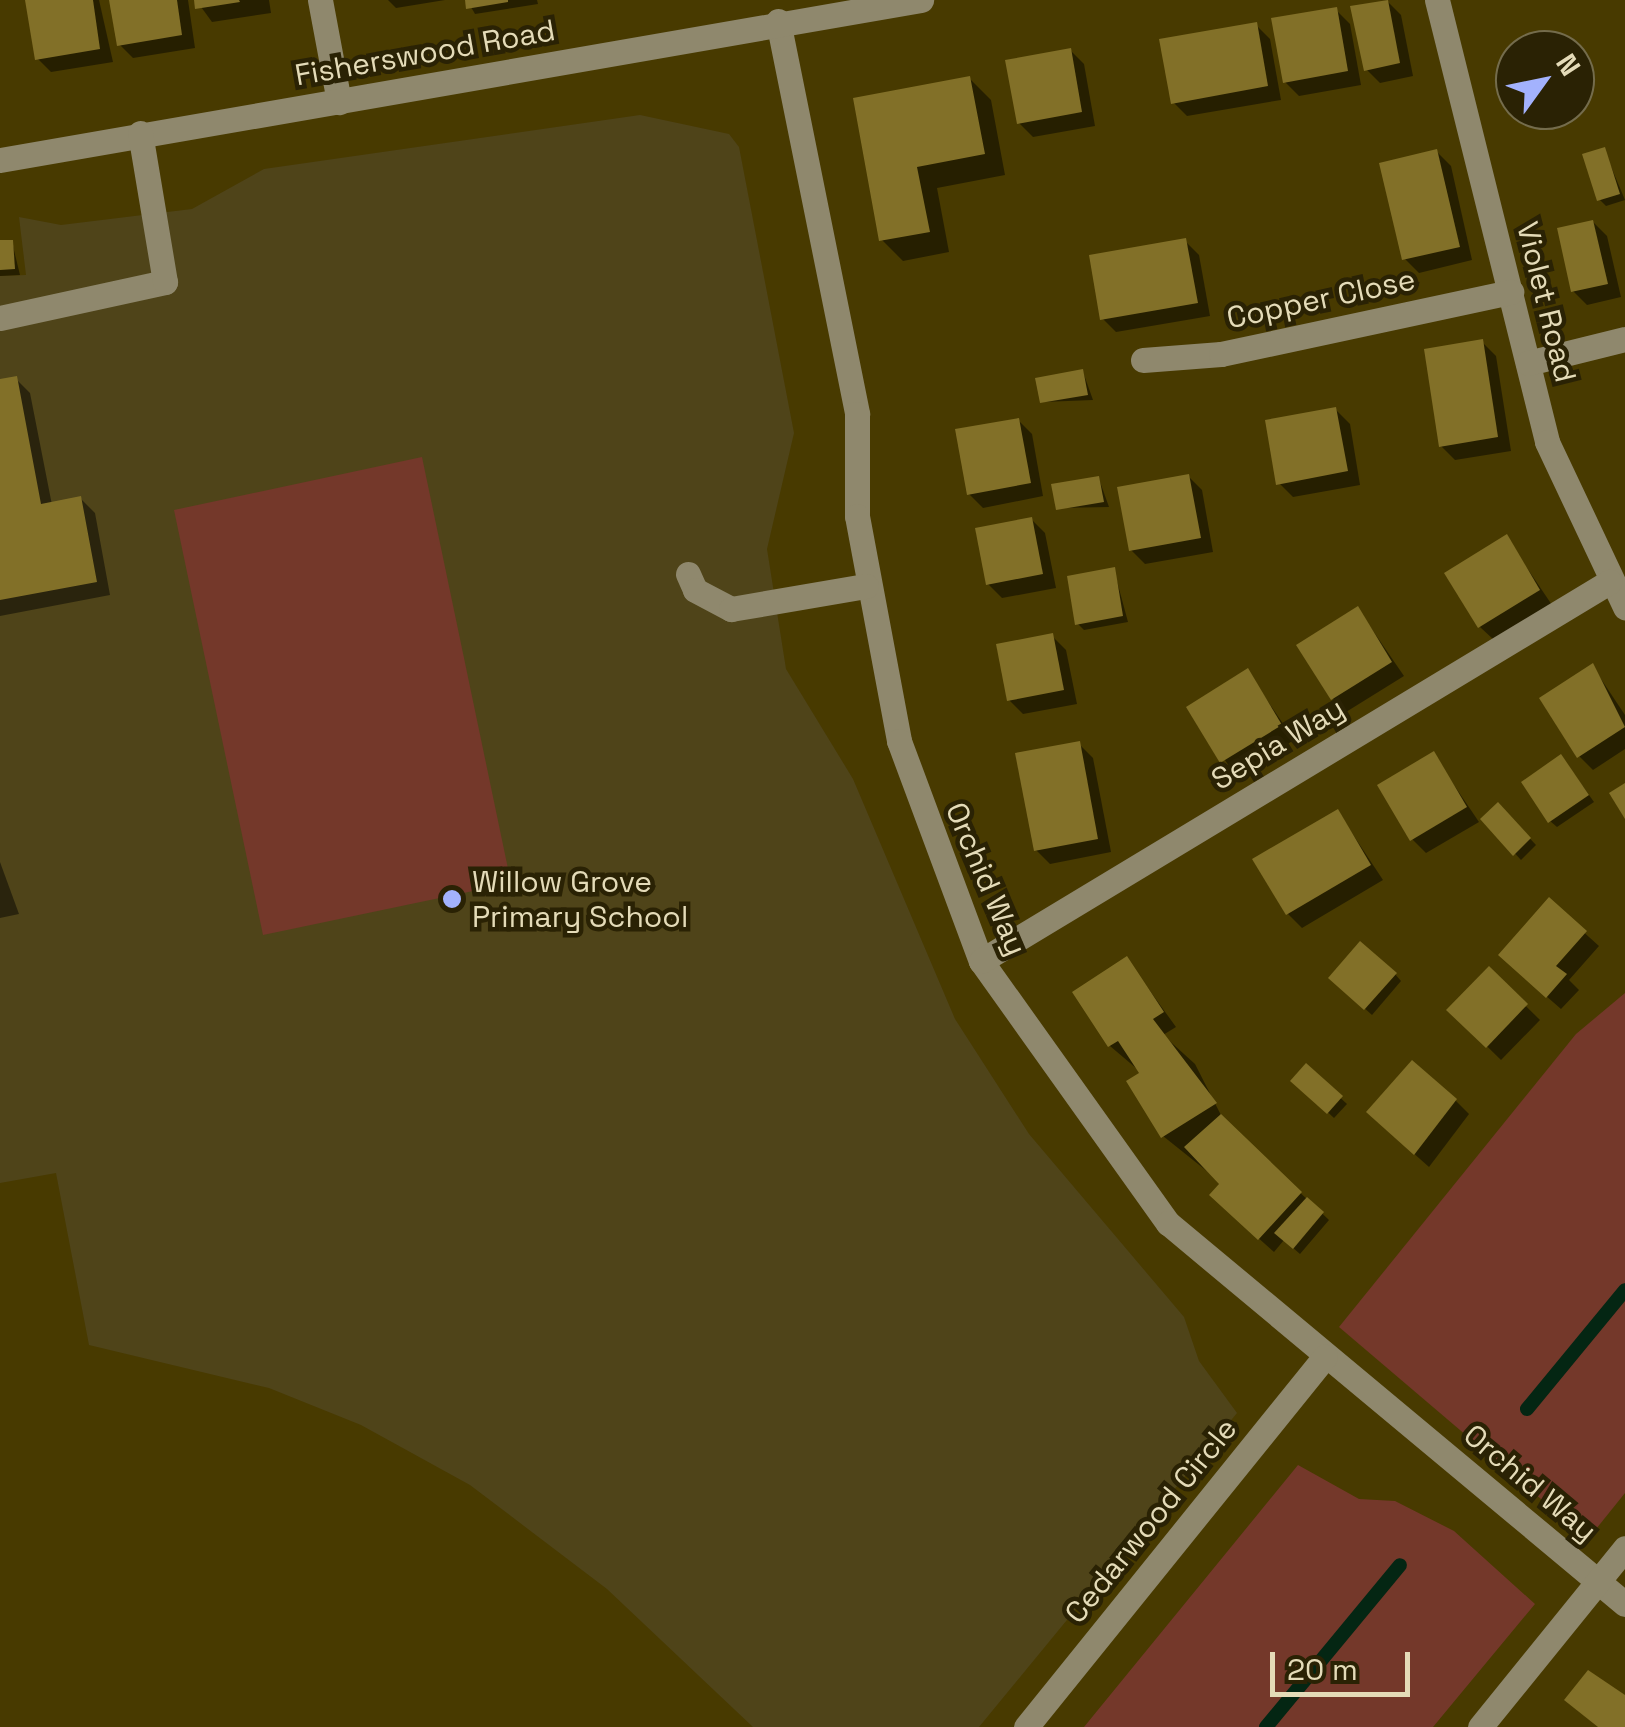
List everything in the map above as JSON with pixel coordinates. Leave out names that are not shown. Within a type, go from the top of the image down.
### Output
[{"type":"street","points":[[320,0],[338,102]]},
{"type":"street","name":"Fisherswood Road","points":[[0,160],[778,21],[922,0]]},
{"type":"street","name":"Violet Road","points":[[1438,0],[1547,442],[1609,582],[1625,607]]},
{"type":"street","name":"Orchid Way","points":[[778,21],[857,414],[866,586],[921,816],[981,961],[1168,1223],[1625,1604]]},
{"type":"street","points":[[0,318],[165,282],[140,132]]},
{"type":"street","name":"Copper Close","points":[[1143,360],[1221,354],[1511,292]]},
{"type":"street","points":[[1528,363],[1625,339]]},
{"type":"street","points":[[688,574],[695,590],[732,609],[866,586]]},
{"type":"street","name":"Sepia Way","points":[[981,961],[1609,582]]},
{"type":"street","name":"Cedarwood Circle","points":[[1026,1727],[1325,1356]]},
{"type":"street","name":"Orchid Way","points":[[1596,1582],[1625,1548]]},
{"type":"street","points":[[1480,1727],[1596,1582]]},
{"type":"shaded area","name":"Willow Grove Primary School","points":[[640,115],[729,134],[739,147],[794,433],[767,549],[786,669],[853,779],[955,1019],[1029,1134],[1184,1317],[1199,1361],[1237,1413],[979,1727],[753,1727],[607,1589],[470,1485],[361,1425],[269,1388],[89,1345],[56,1173],[0,1183],[0,276],[26,275],[19,217],[61,225],[192,209],[264,169]]},
{"type":"shaded area","points":[[422,457],[511,883],[263,935],[174,510]]},
{"type":"shaded area","points":[[1625,993],[1625,1493],[1588,1539],[1339,1327],[1576,1034]]},
{"type":"shaded area","points":[[1298,1465],[1359,1499],[1395,1501],[1454,1531],[1535,1604],[1433,1727],[1084,1727]]},
{"type":"building","points":[[25,0],[93,0],[100,49],[35,60]]},
{"type":"building","points":[[109,0],[177,0],[182,35],[117,46]]},
{"type":"building","points":[[194,0],[239,0],[240,2],[195,9]]},
{"type":"building","points":[[465,0],[508,0],[508,2],[466,9]]},
{"type":"building","points":[[1388,0],[1400,63],[1364,71],[1350,6]]},
{"type":"building","points":[[1337,7],[1348,71],[1283,83],[1271,18]]},
{"type":"building","points":[[1257,22],[1268,86],[1171,104],[1159,39]]},
{"type":"building","points":[[1071,48],[1082,112],[1017,124],[1005,60]]},
{"type":"building","points":[[970,76],[985,154],[917,167],[930,232],[879,241],[853,98]]},
{"type":"building","points":[[1605,147],[1620,194],[1597,201],[1582,154]]},
{"type":"building","points":[[1437,149],[1460,247],[1402,260],[1379,163]]},
{"type":"building","points":[[1593,220],[1608,284],[1571,292],[1557,228]]},
{"type":"building","points":[[1186,238],[1198,303],[1100,320],[1089,255]]},
{"type":"building","points":[[0,240],[13,240],[15,269],[0,270]]},
{"type":"building","points":[[1483,339],[1498,437],[1439,447],[1424,349]]},
{"type":"building","points":[[1083,369],[1088,395],[1040,403],[1035,378]]},
{"type":"building","points":[[17,376],[41,504],[81,496],[97,582],[0,600],[0,379]]},
{"type":"building","points":[[1336,407],[1348,471],[1276,485],[1265,420]]},
{"type":"building","points":[[1019,418],[1031,483],[967,495],[955,429]]},
{"type":"building","points":[[1189,474],[1201,538],[1129,551],[1117,487]]},
{"type":"building","points":[[1099,476],[1104,502],[1056,510],[1051,484]]},
{"type":"building","points":[[1032,517],[1043,574],[986,585],[975,528]]},
{"type":"building","points":[[1507,534],[1540,590],[1478,628],[1444,573]]},
{"type":"building","points":[[1115,567],[1123,616],[1075,625],[1067,576]]},
{"type":"building","points":[[1358,606],[1392,662],[1331,700],[1296,645]]},
{"type":"building","points":[[1053,633],[1064,690],[1007,701],[996,644]]},
{"type":"building","points":[[1593,663],[1625,727],[1577,758],[1539,698]]},
{"type":"building","points":[[1248,668],[1282,725],[1220,763],[1186,707]]},
{"type":"building","points":[[1080,741],[1098,839],[1034,851],[1015,753]]},
{"type":"building","points":[[1434,751],[1467,807],[1410,841],[1377,785]]},
{"type":"building","points":[[1561,754],[1589,795],[1548,823],[1521,782]]},
{"type":"building","points":[[1625,783],[1625,819],[1609,793]]},
{"type":"building","points":[[1498,802],[1531,838],[1513,856],[1480,819]]},
{"type":"building","points":[[1338,809],[1371,865],[1286,915],[1252,859]]},
{"type":"building","points":[[1549,897],[1587,931],[1556,966],[1567,974],[1546,998],[1498,955]]},
{"type":"building","points":[[1360,941],[1397,973],[1364,1010],[1328,978]]},
{"type":"building","points":[[1127,956],[1164,1012],[1153,1019],[1217,1103],[1161,1138],[1126,1081],[1139,1073],[1118,1041],[1108,1047],[1072,992]]},
{"type":"building","points":[[1489,966],[1528,1004],[1486,1048],[1446,1010]]},
{"type":"building","points":[[1412,1060],[1457,1099],[1414,1155],[1366,1112]]},
{"type":"building","points":[[1306,1063],[1343,1096],[1327,1114],[1290,1081]]},
{"type":"building","points":[[1221,1114],[1302,1192],[1258,1240],[1209,1195],[1219,1184],[1184,1147]]},
{"type":"building","points":[[1307,1197],[1324,1212],[1293,1249],[1274,1233]]},
{"type":"building","points":[[1588,1670],[1625,1695],[1625,1727],[1598,1727],[1564,1700]]},
{"type":"waterway","points":[[1527,1409],[1625,1290]]},
{"type":"waterway","points":[[1266,1727],[1400,1565]]},
{"type":"place","name":"Willow Grove Primary School","points":[[452,899]]}]
